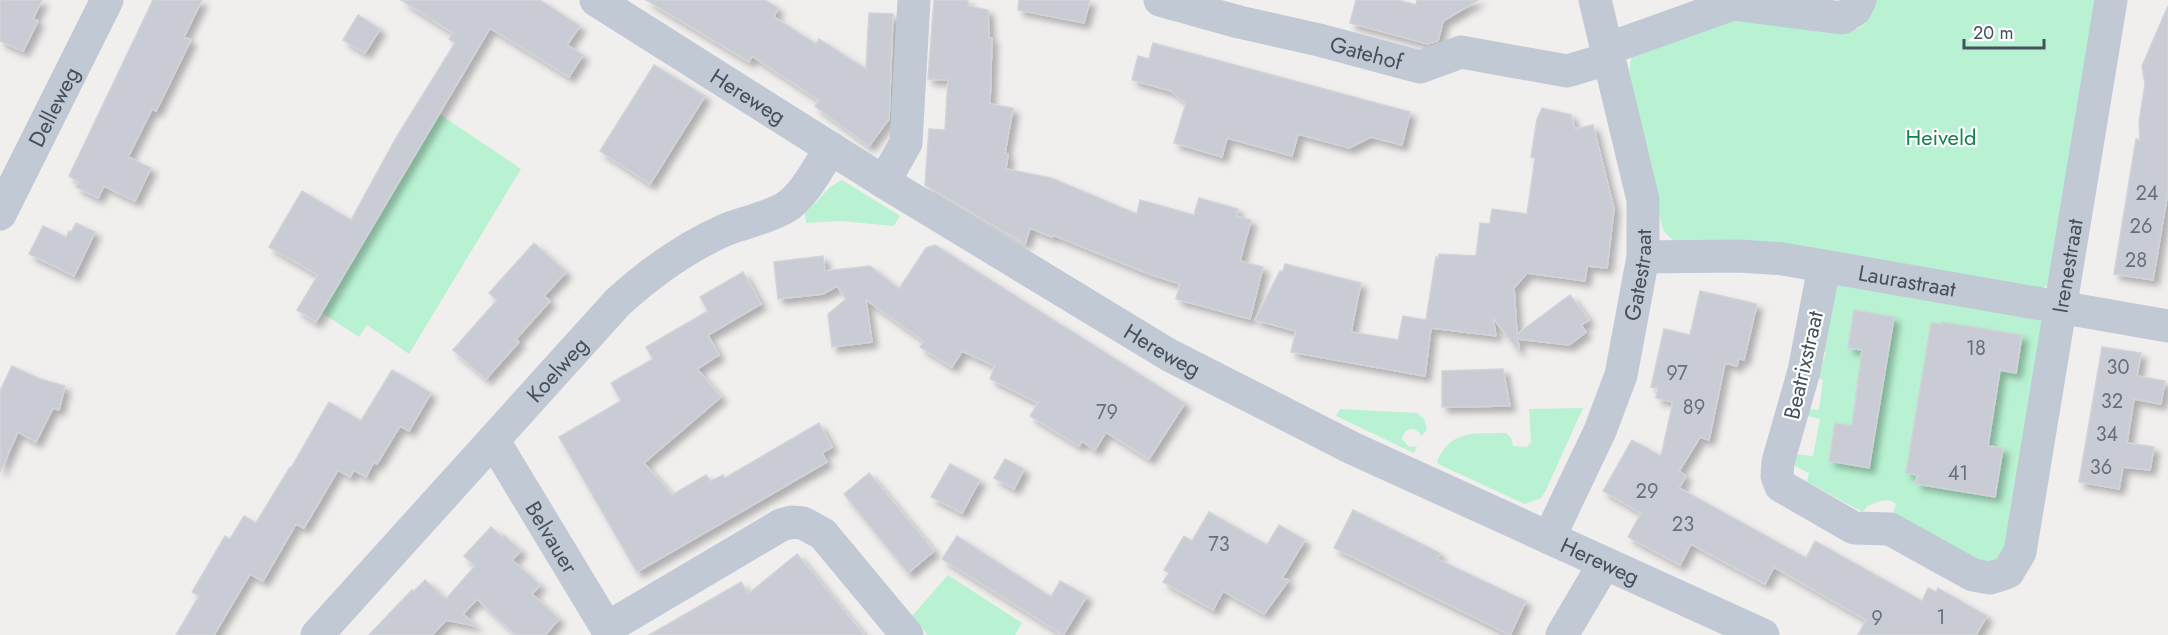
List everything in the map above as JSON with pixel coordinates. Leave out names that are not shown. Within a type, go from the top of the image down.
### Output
[{"type":"street","name":"Delleweg","points":[[0,214],[107,0]]},
{"type":"street","name":"Hereweg","points":[[596,0],[884,182],[1169,355],[1352,448],[1763,635]]},
{"type":"street","points":[[884,182],[906,143],[914,0]]},
{"type":"street","name":"Gatehof","points":[[1160,0],[1420,67],[1461,52],[1567,71],[1733,4],[1842,18],[1855,10],[1860,0]]},
{"type":"street","name":"Gatestraat","points":[[1549,538],[1600,431],[1621,375],[1643,257],[1643,200],[1595,0]]},
{"type":"street","name":"Irenestraat","points":[[1778,462],[1777,476],[1781,486],[1854,528],[1890,529],[1973,575],[1990,578],[2007,572],[2020,552],[2111,0]]},
{"type":"street","name":"Koelweg","points":[[317,635],[618,302],[645,277],[673,257],[727,230],[786,207],[798,197],[831,148]]},
{"type":"street","name":"Laurastraat","points":[[1643,257],[1739,256],[1783,260],[1887,276],[2168,326]]},
{"type":"street","name":"Beatrixstraat","points":[[1778,462],[1804,371],[1824,267]]},
{"type":"street","name":"Belvauer","points":[[490,445],[501,453],[609,631]]},
{"type":"street","points":[[609,631],[781,525],[792,522],[803,523],[823,534],[907,635]]},
{"type":"street","points":[[1562,635],[1604,564]]},
{"type":"green space","name":"Heiveld","points":[[1872,0],[2100,0],[2053,278],[2046,286],[2039,290],[1673,241],[1663,230],[1629,75],[1631,59],[1638,51],[1736,14],[1857,29],[1867,21]]},
{"type":"green space","points":[[438,113],[521,169],[409,354],[367,325],[359,337],[322,313]]},
{"type":"green space","points":[[842,180],[900,216],[894,226],[841,221],[806,223],[805,214],[830,187]]},
{"type":"green space","points":[[1836,281],[2039,317],[2044,325],[2009,551],[1988,569],[1893,513],[1896,504],[1893,502],[1886,500],[1878,502],[1867,506],[1863,512],[1807,482],[1809,473],[1791,464],[1794,454],[1813,456],[1820,419],[1800,414],[1802,408],[1819,410],[1823,380],[1809,376],[1821,368],[1826,352],[1817,349]]},
{"type":"green space","points":[[1583,408],[1541,498],[1525,504],[1438,464],[1437,461],[1443,450],[1450,443],[1466,435],[1506,433],[1511,438],[1513,446],[1527,447],[1531,442],[1529,409]]},
{"type":"green space","points":[[1340,409],[1417,413],[1424,419],[1427,429],[1421,437],[1420,433],[1414,429],[1407,430],[1404,434],[1402,439],[1409,447],[1417,446],[1414,453],[1336,416]]},
{"type":"green space","points":[[948,575],[1022,623],[1015,635],[928,635],[912,616]]},
{"type":"building","points":[[0,0],[42,0],[33,19],[38,21],[23,51],[0,41]]},
{"type":"building","points":[[153,0],[202,0],[184,37],[191,40],[156,111],[152,109],[128,157],[151,168],[135,201],[104,186],[98,198],[76,187],[79,182],[69,176]]},
{"type":"building","points":[[401,0],[540,0],[580,26],[567,45],[583,55],[569,77],[490,28],[316,322],[297,310],[318,275],[269,247],[302,191],[351,220],[396,138],[455,43],[449,39],[453,33]]},
{"type":"building","points":[[646,0],[765,0],[778,8],[774,17],[816,44],[819,39],[866,69],[869,13],[893,14],[889,119],[869,146],[815,106],[819,100],[752,56],[749,62]]},
{"type":"building","points":[[934,0],[968,0],[968,6],[988,10],[989,38],[992,38],[990,104],[1013,108],[1005,153],[1008,154],[1006,169],[1051,178],[1137,214],[1140,200],[1194,215],[1199,198],[1238,209],[1236,216],[1251,220],[1240,261],[1263,267],[1250,319],[1176,299],[1180,284],[1149,274],[1053,235],[1052,237],[1030,228],[1025,244],[925,185],[929,129],[945,130],[948,80],[928,79]]},
{"type":"building","points":[[1019,0],[1090,0],[1084,23],[1018,10]]},
{"type":"building","points":[[1356,0],[1398,0],[1416,5],[1417,0],[1478,0],[1443,21],[1438,41],[1428,44],[1350,23]]},
{"type":"building","points":[[2168,6],[2168,191],[2153,280],[2114,274],[2136,139],[2140,140],[2139,122],[2145,84],[2142,66]]},
{"type":"building","points":[[358,15],[380,29],[365,53],[343,40]]},
{"type":"building","points":[[1153,43],[1410,112],[1402,145],[1371,137],[1349,148],[1298,134],[1292,156],[1227,138],[1222,157],[1174,143],[1186,103],[1171,91],[1132,80],[1138,56],[1149,59]]},
{"type":"building","points":[[654,65],[705,96],[650,184],[600,151]]},
{"type":"building","points":[[1542,108],[1571,115],[1575,129],[1593,125],[1614,209],[1607,268],[1587,266],[1585,281],[1527,273],[1514,288],[1517,334],[1570,295],[1589,320],[1581,325],[1586,332],[1569,345],[1518,339],[1519,351],[1493,318],[1496,336],[1431,328],[1425,376],[1291,352],[1296,331],[1255,320],[1280,271],[1283,272],[1285,264],[1361,283],[1351,332],[1398,340],[1403,316],[1426,320],[1436,257],[1438,258],[1439,254],[1476,256],[1480,223],[1490,224],[1492,209],[1527,214],[1535,158],[1531,157],[1537,119]]},
{"type":"building","points":[[76,223],[95,232],[74,276],[29,254],[43,226],[66,237]]},
{"type":"building","points":[[534,243],[566,272],[544,296],[550,301],[516,339],[519,342],[486,379],[453,350],[497,300],[489,293]]},
{"type":"building","points":[[935,245],[1185,403],[1149,459],[1106,432],[1095,450],[1082,441],[1079,446],[1030,416],[1038,403],[990,379],[995,366],[962,351],[952,367],[920,347],[924,341],[866,300],[872,342],[832,347],[828,314],[846,299],[837,286],[823,294],[778,299],[774,262],[823,256],[825,271],[870,266],[899,289],[926,248]]},
{"type":"building","points":[[743,272],[761,304],[708,335],[719,355],[697,369],[721,397],[644,463],[672,495],[706,475],[711,481],[723,475],[725,478],[819,423],[832,447],[822,453],[827,462],[637,572],[559,437],[621,401],[611,383],[653,359],[646,347],[708,311],[700,297]]},
{"type":"building","points":[[1700,291],[1757,304],[1744,360],[1739,358],[1737,366],[1725,363],[1709,440],[1700,437],[1679,471],[1686,476],[1679,488],[1806,558],[1815,541],[1922,601],[1928,588],[1936,592],[1938,588],[1987,616],[1976,635],[1858,635],[1866,620],[1774,567],[1765,584],[1691,544],[1680,565],[1628,537],[1641,513],[1603,491],[1632,440],[1661,456],[1673,402],[1656,398],[1658,388],[1651,387],[1664,329],[1690,335]]},
{"type":"building","points":[[1854,310],[1894,317],[1869,468],[1829,461],[1835,423],[1852,426],[1862,350],[1848,348]]},
{"type":"building","points":[[1942,322],[2022,335],[2016,373],[2000,370],[1988,446],[2003,448],[1995,497],[1916,484],[1917,475],[1906,473],[1931,323],[1942,324]]},
{"type":"building","points":[[2102,347],[2141,353],[2137,376],[2165,381],[2161,404],[2134,399],[2127,443],[2154,447],[2150,470],[2123,467],[2119,489],[2079,482]]},
{"type":"building","points":[[12,366],[40,379],[65,386],[59,410],[53,408],[36,442],[18,432],[0,472],[0,391]]},
{"type":"building","points":[[1503,369],[1510,406],[1442,407],[1442,371]]},
{"type":"building","points":[[392,370],[431,393],[409,431],[400,426],[377,464],[374,462],[366,477],[354,470],[350,477],[338,470],[304,528],[296,524],[263,581],[250,574],[214,635],[176,635],[199,596],[192,592],[225,536],[230,539],[244,516],[256,523],[329,402],[361,421]]},
{"type":"building","points":[[1005,459],[1024,469],[1014,489],[994,478]]},
{"type":"building","points":[[950,464],[980,480],[962,513],[931,497]]},
{"type":"building","points":[[869,473],[934,551],[908,573],[844,494]]},
{"type":"building","points":[[1353,510],[1440,553],[1437,559],[1526,601],[1510,635],[1334,548]]},
{"type":"building","points":[[1209,512],[1267,545],[1279,525],[1305,540],[1282,578],[1289,580],[1264,614],[1223,591],[1213,610],[1163,582],[1169,573],[1164,570],[1184,536],[1192,541]]},
{"type":"building","points":[[491,527],[502,537],[504,535],[521,551],[512,560],[540,585],[532,594],[559,619],[545,635],[516,635],[477,599],[463,614],[476,626],[446,620],[432,635],[369,635],[412,590],[414,591],[425,580],[446,599],[475,566],[464,556]]},
{"type":"building","points":[[957,536],[1051,597],[1060,581],[1087,596],[1063,635],[942,559]]},
{"type":"building","points":[[797,554],[864,635],[649,635],[741,582],[748,594]]}]
